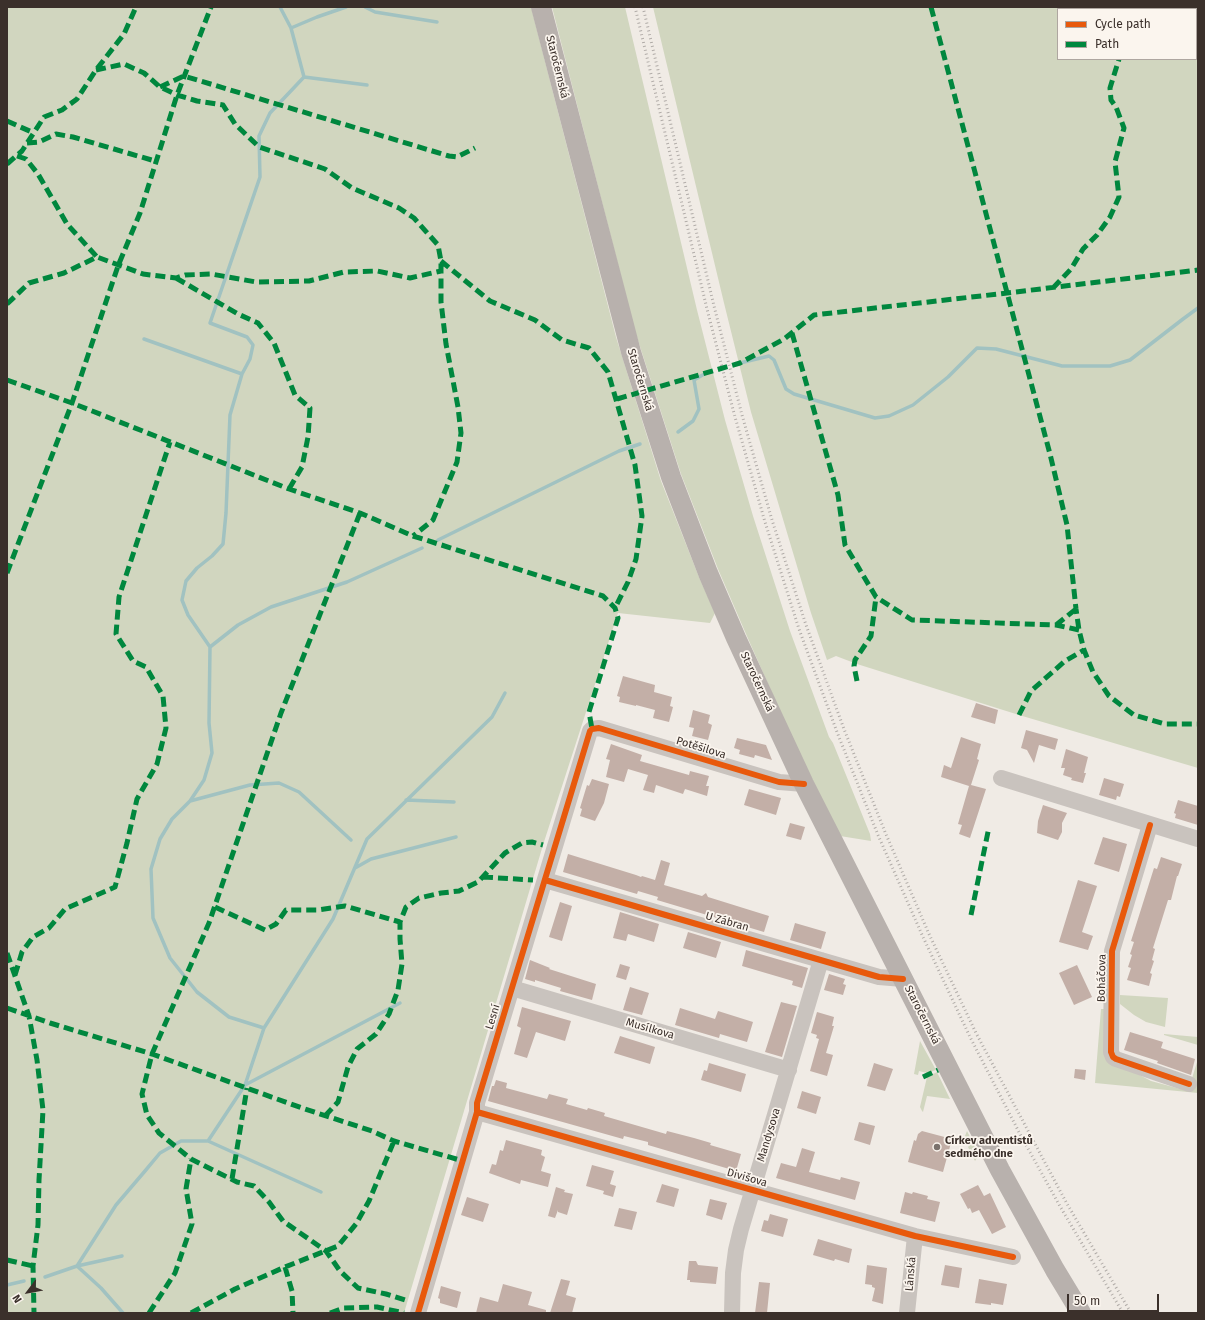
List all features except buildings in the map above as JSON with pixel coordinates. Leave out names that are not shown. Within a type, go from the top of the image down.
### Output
[{"type":"main road","name":"Staročernská","points":[[541,7],[631,352],[671,477],[708,573],[736,638],[804,784],[1004,1177],[1051,1263],[1081,1313]]},
{"type":"street","name":"Potěšilova","points":[[592,728],[599,728],[779,782],[804,784]]},
{"type":"street","name":"Lesní","points":[[418,1313],[477,1112],[477,1103],[588,734],[592,728]]},
{"type":"street","points":[[1001,778],[1198,839]]},
{"type":"street","name":"Boháčova","points":[[1150,825],[1112,951],[1111,1052],[1116,1060],[1189,1084]]},
{"type":"street","name":"U Zábran","points":[[545,880],[879,977],[903,979]]},
{"type":"street","name":"Mandysova","points":[[732,1313],[733,1273],[736,1250],[752,1190],[821,960]]},
{"type":"street","name":"Musílkova","points":[[512,988],[789,1070]]},
{"type":"street","name":"Divišova","points":[[477,1112],[915,1236],[1013,1257]]},
{"type":"street","name":"Lánská","points":[[907,1313],[915,1236]]},
{"type":"green space","points":[[7,7],[531,7],[616,337],[661,481],[715,613],[710,623],[618,613],[543,845],[404,1313],[7,1313]]},
{"type":"green space","points":[[552,7],[625,7],[697,310],[725,420],[753,516],[790,631],[829,737],[833,743],[870,834],[871,841],[840,836],[791,736],[746,634],[718,569],[681,474],[635,331]]},
{"type":"green space","points":[[653,7],[1198,7],[1198,768],[1019,715],[836,656],[827,660],[811,613],[751,412]]},
{"type":"green space","points":[[1120,995],[1168,998],[1165,1027],[1146,1022],[1134,1015],[1120,1004]]},
{"type":"green space","points":[[1101,1009],[1110,1009],[1119,1064],[1151,1081],[1188,1091],[1198,1059],[1198,1093],[1095,1083]]},
{"type":"green space","points":[[1164,1035],[1198,1037],[1198,1045]]},
{"type":"green space","points":[[920,1041],[936,1070],[927,1073],[919,1071],[918,1075],[914,1074]]},
{"type":"green space","points":[[937,1072],[950,1099],[927,1096],[923,1112],[920,1107],[927,1077]]},
{"type":"green space","points":[[967,1131],[979,1155],[975,1161],[968,1147],[970,1145],[965,1136]]},
{"type":"waterway","points":[[210,647],[188,615],[182,600],[186,581],[197,568],[212,556],[223,544],[226,513],[230,415],[242,374],[250,359],[253,345],[247,337],[210,323],[260,177],[259,136],[270,113],[304,77],[291,28],[280,7]]},
{"type":"waterway","points":[[291,28],[346,7]]},
{"type":"waterway","points":[[365,7],[375,12],[437,22]]},
{"type":"waterway","points":[[304,77],[367,85]]},
{"type":"waterway","points":[[740,363],[769,356],[774,360],[786,389],[794,394],[875,418],[889,416],[913,405],[948,377],[977,348],[996,349],[1062,366],[1110,366],[1130,360],[1198,308]]},
{"type":"waterway","points":[[144,339],[242,374]]},
{"type":"waterway","points":[[678,432],[693,421],[699,409],[694,380],[706,373]]},
{"type":"waterway","points":[[438,540],[619,451],[640,444]]},
{"type":"waterway","points":[[264,1028],[229,1017],[197,992],[170,958],[153,918],[151,869],[160,839],[172,819],[190,801],[204,780],[212,753],[209,723],[210,647],[238,625],[271,607],[347,582],[422,548]]},
{"type":"waterway","points":[[208,1141],[245,1085],[264,1028],[333,919],[367,839],[492,717],[505,693]]},
{"type":"waterway","points":[[190,801],[250,785],[279,783],[299,792],[351,840]]},
{"type":"waterway","points":[[406,800],[454,802]]},
{"type":"waterway","points":[[355,868],[371,859],[456,837]]},
{"type":"waterway","points":[[245,1085],[400,1003]]},
{"type":"waterway","points":[[45,1277],[77,1266],[116,1205],[160,1153],[181,1141],[208,1141],[321,1192]]},
{"type":"waterway","points":[[77,1266],[122,1256]]},
{"type":"waterway","points":[[77,1266],[101,1288],[123,1313]]},
{"type":"waterway","points":[[7,1285],[24,1281]]},
{"type":"railway","points":[[635,7],[707,309],[735,417],[765,522],[799,629],[837,732],[878,835],[923,937],[970,1037],[1021,1136],[1061,1208],[1123,1313]]},
{"type":"railway","points":[[643,7],[714,306],[742,415],[772,520],[806,625],[844,729],[885,832],[929,934],[976,1033],[1066,1202],[1131,1313]]},
{"type":"marked path","points":[[7,164],[22,151],[44,117],[62,110],[77,99],[96,70],[124,34],[136,7]]},
{"type":"marked path","points":[[7,573],[72,403],[118,266],[140,213],[177,95],[211,7]]},
{"type":"marked path","points":[[931,7],[1050,454],[1067,525],[1076,609],[1084,650],[1093,672],[1109,696],[1134,715],[1165,724],[1198,724]]},
{"type":"marked path","points":[[1053,288],[1071,269],[1083,249],[1097,235],[1110,217],[1119,197],[1115,162],[1124,128],[1116,107],[1111,100],[1110,88],[1119,60]]},
{"type":"marked path","points":[[96,70],[124,64],[144,73],[160,87],[177,95],[197,101],[223,105],[235,124],[259,147],[325,169],[352,188],[399,208],[414,218],[438,245],[441,261],[441,302],[446,344],[458,407],[461,433],[457,462],[433,520],[413,536]]},
{"type":"marked path","points":[[160,87],[184,76],[449,156],[457,157],[475,148]]},
{"type":"marked path","points":[[7,121],[34,133]]},
{"type":"marked path","points":[[27,143],[39,142],[56,134],[73,137],[155,161]]},
{"type":"marked path","points":[[17,156],[26,159],[38,174],[67,224],[97,257]]},
{"type":"marked path","points":[[7,304],[29,283],[64,273],[97,257],[143,274],[176,278],[185,275],[211,274],[256,282],[309,281],[344,272],[377,271],[410,278],[441,271]]},
{"type":"marked path","points":[[441,261],[490,301],[535,320],[562,340],[589,348],[608,372],[635,465],[642,516],[636,559],[628,582],[615,608]]},
{"type":"marked path","points":[[617,399],[740,363],[784,339],[814,315],[1198,270]]},
{"type":"marked path","points":[[176,278],[238,314],[258,323],[274,343],[295,395],[310,408],[308,437],[302,467],[289,489]]},
{"type":"marked path","points":[[792,333],[838,495],[845,545],[876,597],[912,620],[1056,625],[1079,630]]},
{"type":"marked path","points":[[7,380],[72,403],[289,489],[360,513],[413,536],[603,596],[615,608],[618,618],[589,712],[592,729]]},
{"type":"marked path","points":[[15,975],[22,952],[33,937],[49,928],[65,909],[115,887],[137,799],[157,764],[166,728],[163,696],[146,667],[133,661],[116,634],[119,597],[170,442]]},
{"type":"marked path","points":[[360,513],[281,713],[209,923],[152,1054],[142,1094],[147,1115],[159,1133],[191,1159],[237,1182],[254,1186],[269,1202],[283,1221],[326,1251],[340,1271],[358,1288],[386,1294],[408,1301]]},
{"type":"marked path","points":[[857,681],[854,666],[855,660],[871,636],[876,597]]},
{"type":"marked path","points":[[1056,625],[1076,609]]},
{"type":"marked path","points":[[1019,715],[1031,691],[1065,661],[1084,650]]},
{"type":"marked path","points":[[971,915],[989,827]]},
{"type":"marked path","points":[[325,1116],[338,1102],[348,1067],[357,1049],[376,1034],[389,1014],[398,990],[402,964],[400,922],[406,907],[419,898],[459,891],[478,882],[505,853],[522,843],[532,842],[543,845]]},
{"type":"marked path","points":[[483,877],[533,880]]},
{"type":"marked path","points":[[215,907],[265,930],[276,924],[286,910],[317,910],[345,906],[400,922]]},
{"type":"marked path","points":[[7,953],[29,1016],[37,1060],[43,1110],[38,1225],[33,1266],[34,1313]]},
{"type":"marked path","points":[[7,1008],[50,1023],[152,1054],[302,1108],[372,1131],[394,1141],[463,1161]]},
{"type":"marked path","points":[[923,1077],[938,1070]]},
{"type":"marked path","points":[[232,1179],[247,1088]]},
{"type":"marked path","points":[[191,1313],[235,1289],[338,1246],[356,1224],[369,1201],[394,1141]]},
{"type":"marked path","points":[[149,1313],[175,1273],[192,1224],[186,1189],[191,1159]]},
{"type":"marked path","points":[[7,1260],[33,1266]]},
{"type":"marked path","points":[[285,1267],[292,1291],[293,1313]]},
{"type":"marked path","points":[[330,1313],[344,1308],[377,1307],[404,1313]]},
{"type":"cycle path","points":[[418,1313],[477,1112],[477,1103],[590,731],[592,729],[599,728],[779,782],[804,784]]},
{"type":"cycle path","points":[[1150,825],[1112,951],[1111,1052],[1113,1057],[1116,1059],[1189,1084]]},
{"type":"cycle path","points":[[545,880],[879,977],[903,979]]},
{"type":"cycle path","points":[[477,1112],[915,1236],[1013,1257]]},
{"type":"place","name":"Církev adventistů sedmého dne","points":[[937,1147]]}]
